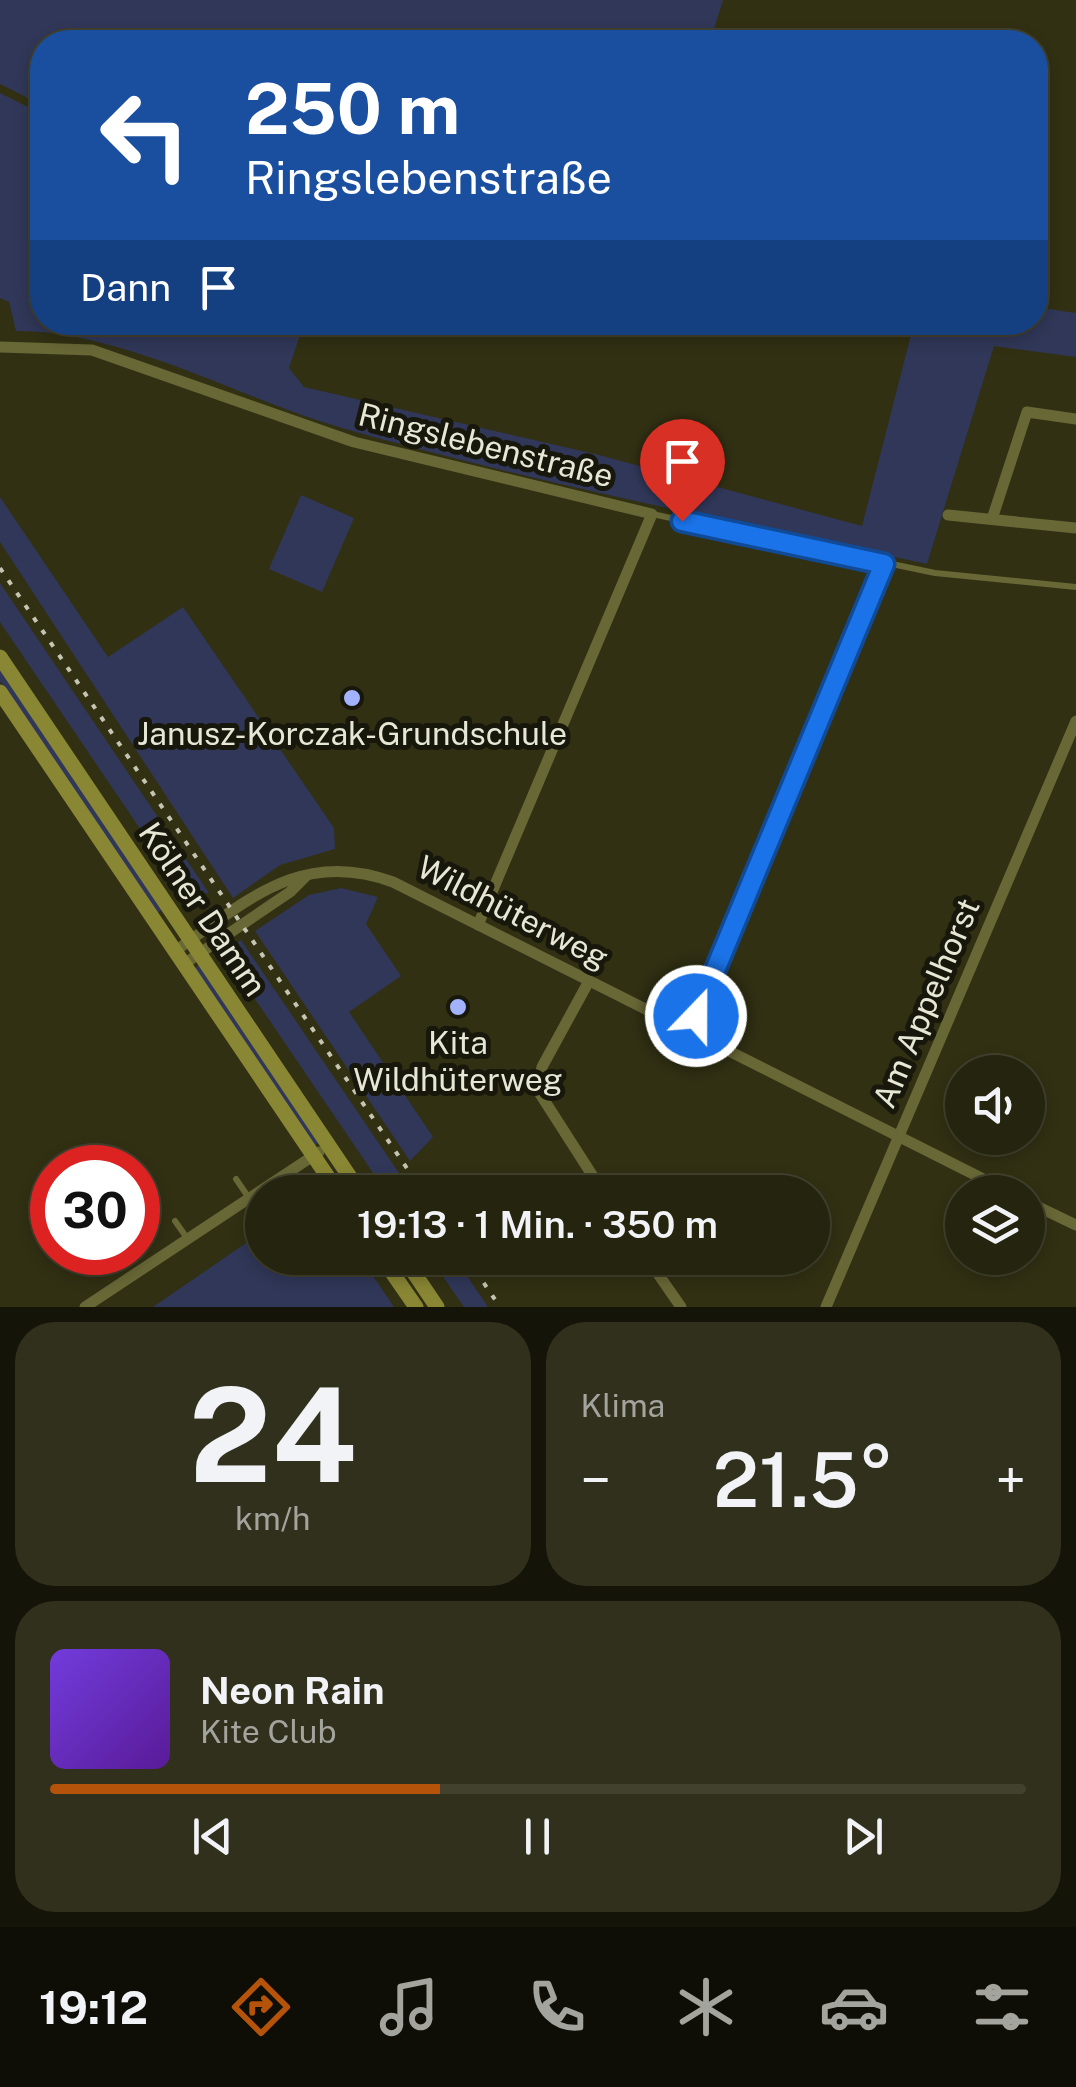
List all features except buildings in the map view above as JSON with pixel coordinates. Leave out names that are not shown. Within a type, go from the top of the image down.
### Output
[{"type":"street","name":"Ringslebenstraße","points":[[4,351],[92,350],[354,442],[652,514]]},
{"type":"street","points":[[992,519],[1027,412],[1076,419]]},
{"type":"street","points":[[478,925],[652,514]]},
{"type":"street","points":[[948,514],[1076,528]]},
{"type":"street","points":[[688,1031],[884,564]]},
{"type":"street","name":"Kölner Damm","points":[[0,657],[348,1175]]},
{"type":"street","name":"Kölner Damm","points":[[0,692],[8,717],[123,887],[180,957],[326,1175]]},
{"type":"street","name":"Am Appelhorst","points":[[826,1307],[1076,721]]},
{"type":"street","name":"Wildhüterweg","points":[[180,957],[290,892],[307,875],[346,870],[366,872],[973,1175]]},
{"type":"street","points":[[589,981],[542,1067],[537,1088],[592,1175]]},
{"type":"street","points":[[284,1175],[328,1146]]},
{"type":"street","points":[[85,1307],[245,1200]]},
{"type":"street","points":[[1045,1210],[1075,1223]]},
{"type":"street","points":[[394,1275],[416,1307]]},
{"type":"street","points":[[415,1275],[437,1307]]},
{"type":"street","points":[[659,1275],[681,1307]]},
{"type":"lane","name":"Ringslebenstraße","points":[[652,514],[884,564],[965,577],[1076,587]]},
{"type":"lane","points":[[236,1179],[245,1193]]},
{"type":"lane","points":[[175,1221],[188,1239]]},
{"type":"shaded area","points":[[0,0],[723,0],[714,30],[30,30],[30,99],[0,84]]},
{"type":"shaded area","points":[[0,93],[30,108],[30,332],[16,331],[9,302],[0,298]]},
{"type":"shaded area","points":[[1048,309],[1076,313],[1076,357],[994,346],[927,564],[634,501],[342,428],[138,353],[61,335],[300,335],[289,368],[304,387],[595,454],[862,526],[911,335],[1048,335]]},
{"type":"shaded area","points":[[301,495],[354,518],[322,592],[269,569]]},
{"type":"shaded area","points":[[0,497],[108,657],[183,607],[334,828],[335,849],[280,865],[233,898],[0,542]]},
{"type":"shaded area","points":[[0,583],[209,893],[185,895],[0,622]]},
{"type":"shaded area","points":[[0,668],[163,909],[157,913],[0,681]]},
{"type":"shaded area","points":[[341,888],[378,897],[366,924],[401,976],[349,1012],[433,1137],[410,1161],[255,931],[309,895]]},
{"type":"shaded area","points":[[241,940],[400,1175],[374,1175],[232,965],[232,947]]},
{"type":"shaded area","points":[[199,964],[320,1142],[315,1145],[195,969]]},
{"type":"shaded area","points":[[245,1244],[245,1275],[372,1275],[394,1307],[153,1307]]},
{"type":"shaded area","points":[[442,1275],[466,1275],[488,1307],[464,1307]]},
{"type":"railway","points":[[0,568],[411,1175]]},
{"type":"railway","points":[[478,1275],[500,1307]]},
{"type":"place","name":"Janusz-Korczak-Grundschule","points":[[352,698]]},
{"type":"place","name":"Kita Wildhüterweg","points":[[458,1007]]},
{"type":"route","points":[[682,521],[884,564],[696,1016]]}]
